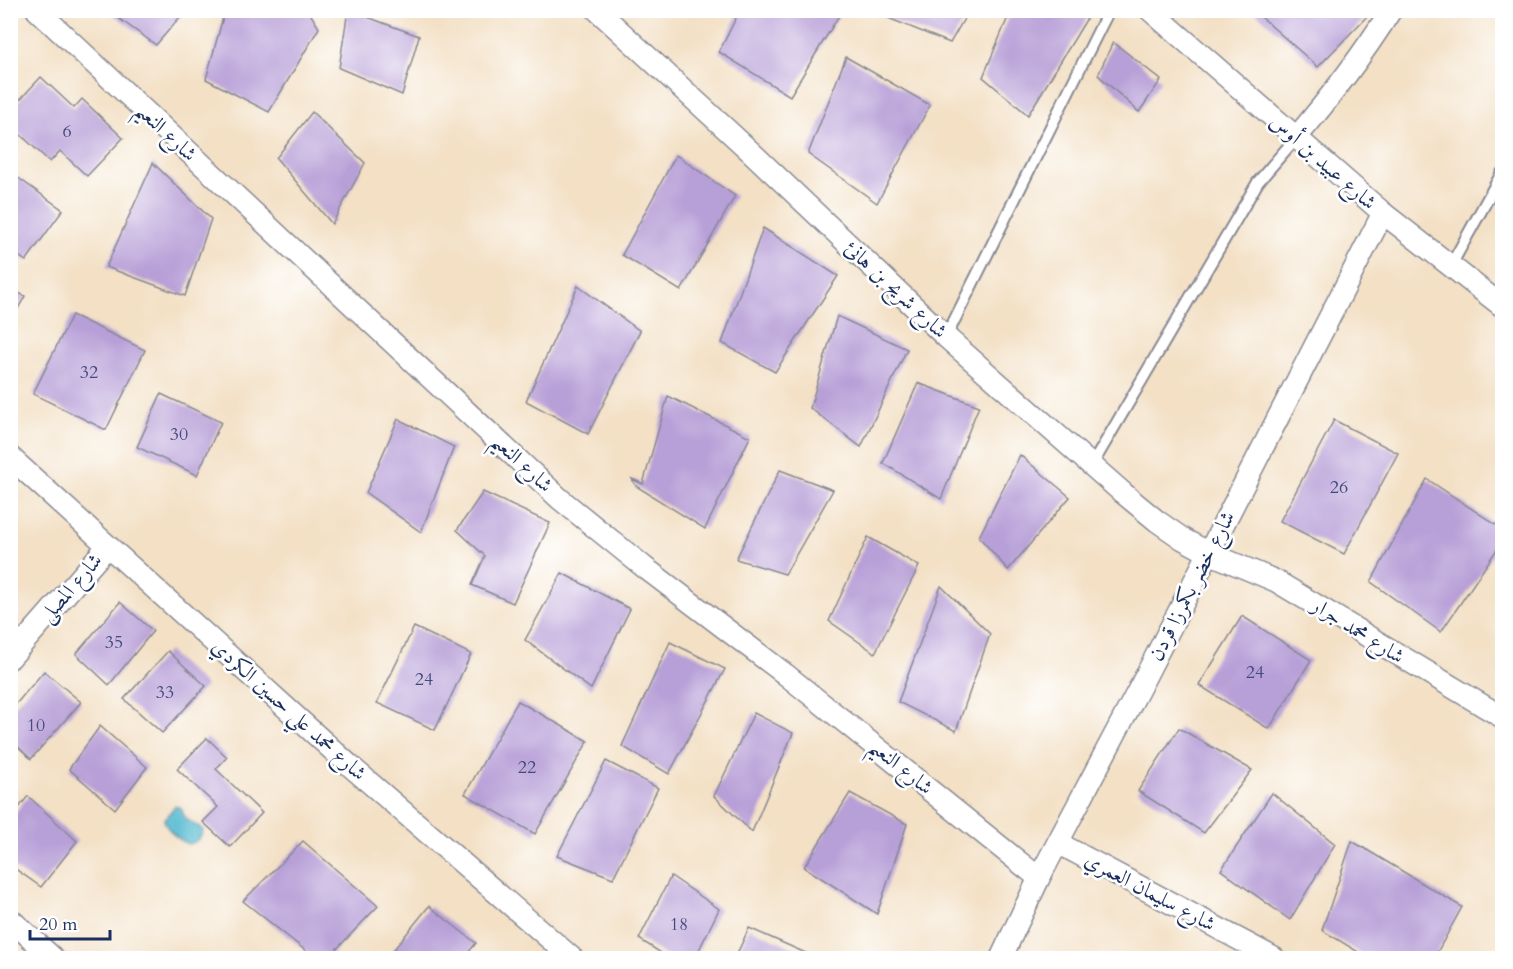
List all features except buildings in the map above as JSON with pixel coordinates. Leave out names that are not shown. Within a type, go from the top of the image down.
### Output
[{"type":"street","name":"شارع النعيم","points":[[37,10],[560,499],[644,567],[776,667],[1039,878]]},
{"type":"street","name":"شارع شريح بن هانئ","points":[[597,10],[946,337],[1157,521],[1209,553]]},
{"type":"street","name":"شارع عبيد بن أوس","points":[[1150,10],[1383,213],[1503,306]]},
{"type":"street","points":[[1296,139],[1337,90],[1391,10]]},
{"type":"street","name":"شارع خضر بكمرزا قردن","points":[[1001,958],[1039,878],[1383,213]]},
{"type":"street","name":"شارع محمد علي حسين الكردي","points":[[10,457],[356,772],[572,958]]},
{"type":"street","name":"شارع المصلى","points":[[10,658],[108,546]]},
{"type":"street","name":"شارع محمد جرار","points":[[1209,553],[1276,581],[1503,717]]},
{"type":"street","name":"شارع سليمان العمري","points":[[1058,843],[1274,958]]},
{"type":"street","points":[[10,920],[53,958]]},
{"type":"lane","points":[[946,337],[1109,10]]},
{"type":"lane","points":[[1092,465],[1258,182],[1296,139]]},
{"type":"lane","points":[[1450,267],[1503,173]]},
{"type":"water","points":[[175,806],[181,808],[185,818],[203,830],[196,841],[188,844],[168,828],[164,820]]}]
